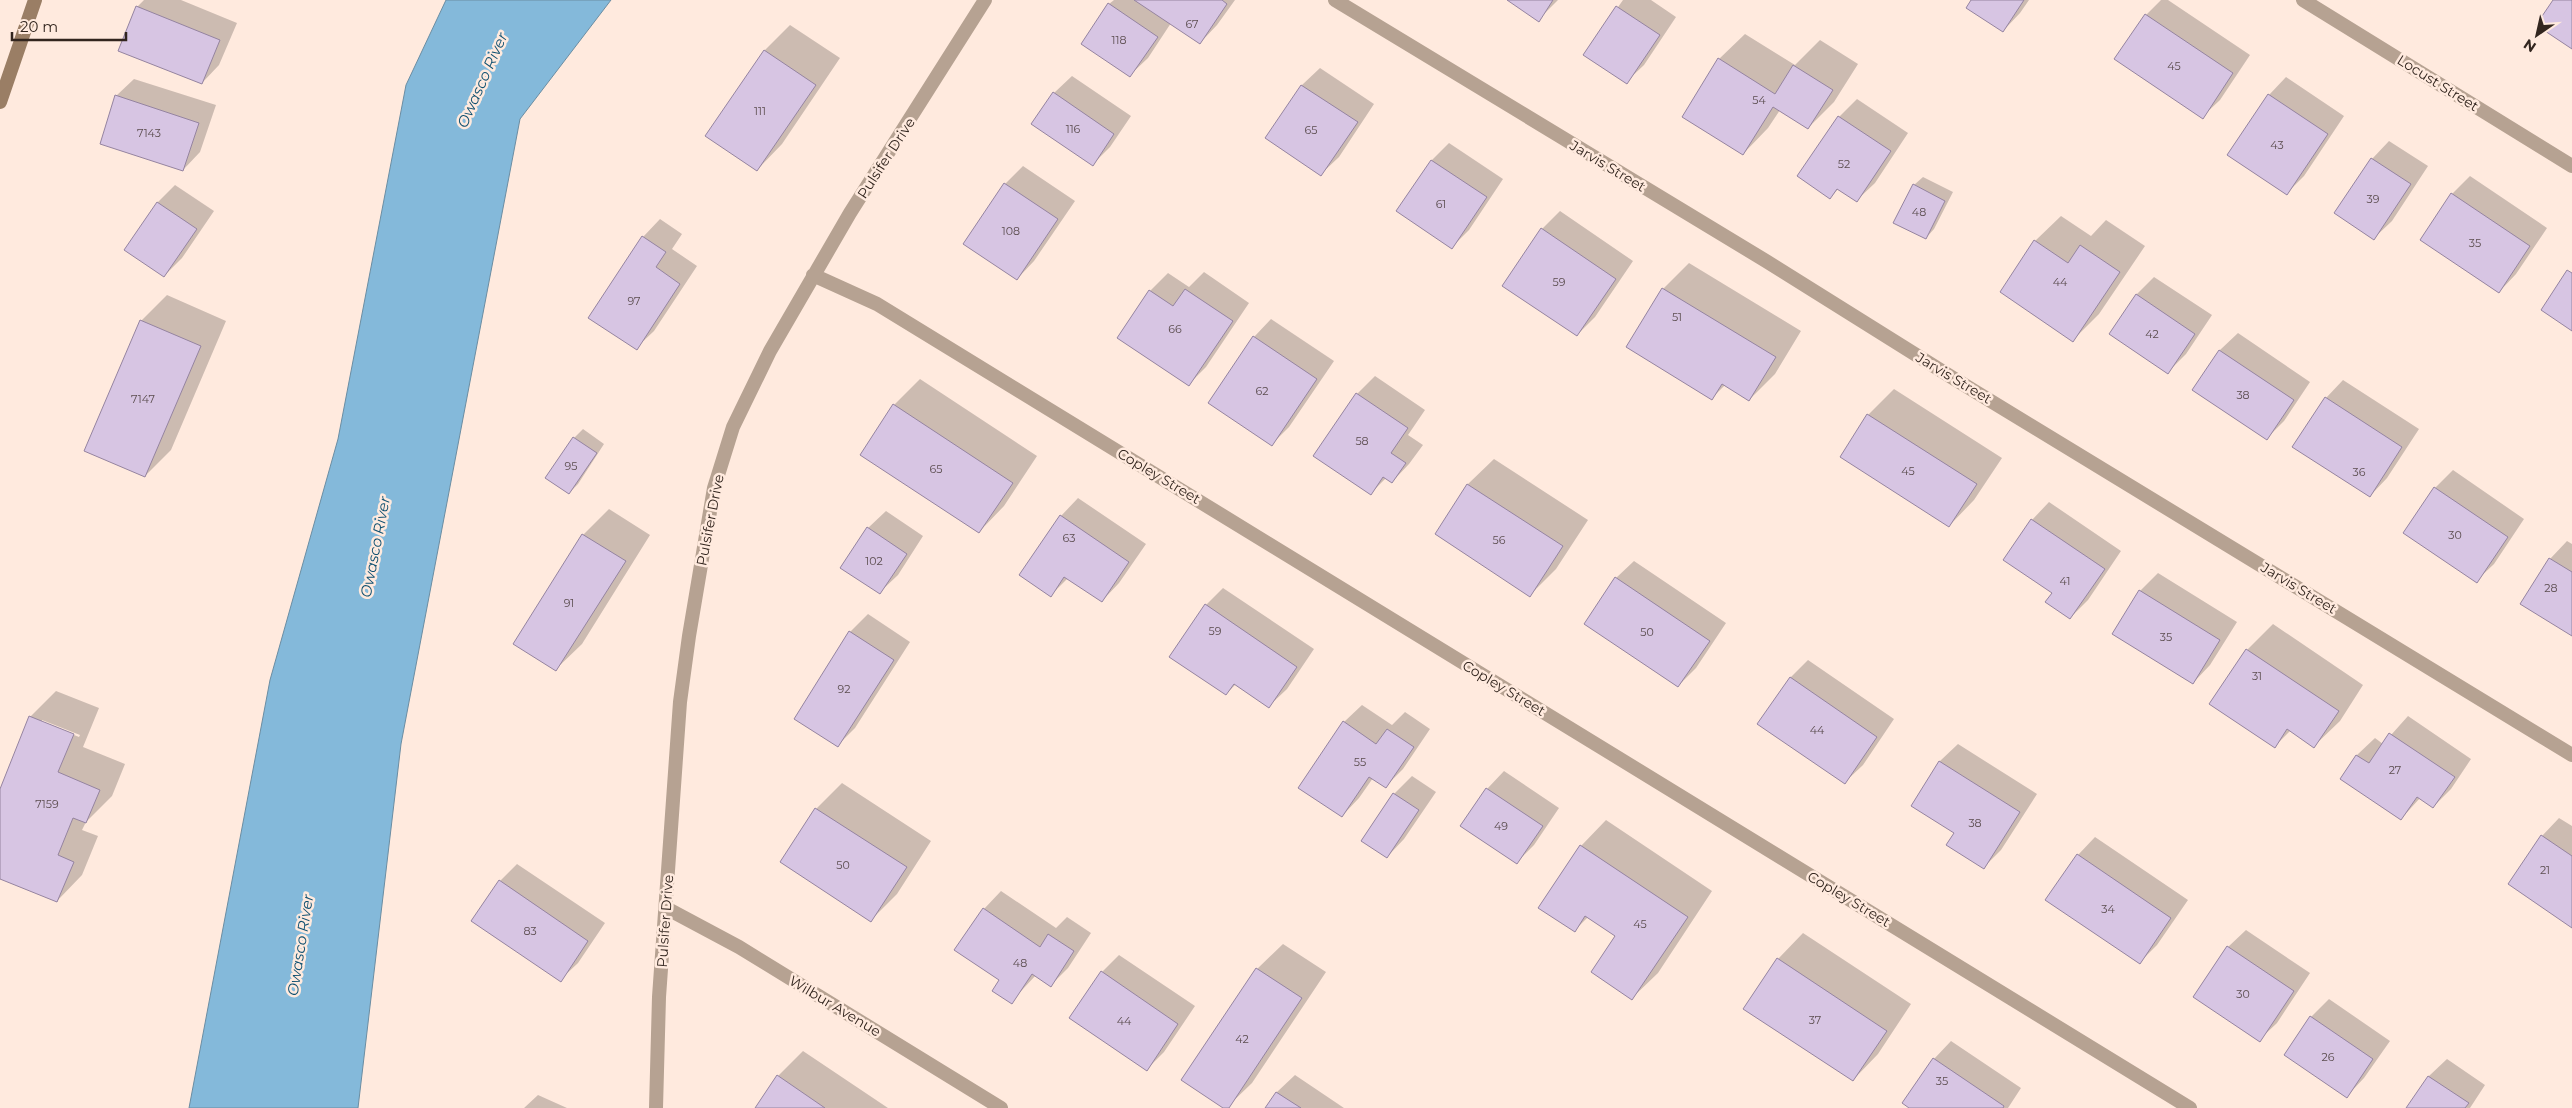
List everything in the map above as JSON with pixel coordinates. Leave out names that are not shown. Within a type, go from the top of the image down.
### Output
[{"type":"main road","points":[[0,102],[35,0]]},
{"type":"street","name":"Pulsifer Drive","points":[[656,1108],[659,997],[680,702],[714,488],[738,419],[770,351],[814,275],[985,0]]},
{"type":"street","name":"Jarvis Street","points":[[1335,0],[1758,256],[1953,378],[2572,755]]},
{"type":"street","name":"Locust Street","points":[[2303,0],[2572,166]]},
{"type":"street","name":"Copley Street","points":[[814,275],[877,304],[2190,1108]]},
{"type":"street","name":"Wilbur Avenue","points":[[666,908],[739,947],[1001,1108]]},
{"type":"water","name":"Owasco River","points":[[446,0],[611,0],[520,119],[401,744],[358,1108],[189,1108],[270,680],[338,439],[406,85]]},
{"type":"building","points":[[1134,0],[1222,0],[1227,4],[1200,44]]},
{"type":"building","points":[[1507,0],[1553,0],[1539,22]]},
{"type":"building","points":[[1971,0],[2024,0],[2003,32],[1966,8]]},
{"type":"building","points":[[2553,0],[2572,0],[2572,49],[2536,25]]},
{"type":"building","points":[[1108,3],[1158,37],[1130,77],[1081,44]]},
{"type":"building","points":[[136,6],[220,40],[202,84],[118,51]]},
{"type":"building","points":[[1616,6],[1660,35],[1627,84],[1583,55]]},
{"type":"building","points":[[2145,14],[2233,73],[2203,119],[2114,59]]},
{"type":"building","points":[[764,50],[816,85],[757,171],[705,136]]},
{"type":"building","points":[[1718,58],[1775,94],[1793,65],[1833,90],[1808,129],[1773,107],[1743,155],[1682,117]]},
{"type":"building","points":[[1301,85],[1358,122],[1321,176],[1265,138]]},
{"type":"building","points":[[1053,92],[1114,134],[1093,166],[1031,124]]},
{"type":"building","points":[[2268,94],[2328,134],[2287,195],[2227,155]]},
{"type":"building","points":[[115,95],[199,123],[183,171],[100,144]]},
{"type":"building","points":[[1838,116],[1891,151],[1857,202],[1837,189],[1830,199],[1797,176]]},
{"type":"building","points":[[2371,158],[2411,184],[2374,240],[2334,213]]},
{"type":"building","points":[[1431,160],[1487,197],[1452,249],[1396,211]]},
{"type":"building","points":[[1004,183],[1058,219],[1017,280],[963,244]]},
{"type":"building","points":[[1913,184],[1945,201],[1926,239],[1893,223]]},
{"type":"building","points":[[2451,193],[2530,246],[2499,293],[2420,240]]},
{"type":"building","points":[[157,202],[197,229],[164,277],[124,250]]},
{"type":"building","points":[[1541,228],[1616,279],[1577,336],[1502,286]]},
{"type":"building","points":[[642,236],[666,252],[656,267],[680,284],[637,350],[588,318]]},
{"type":"building","points":[[2034,240],[2068,263],[2080,245],[2120,272],[2073,342],[2000,292]]},
{"type":"building","points":[[2567,270],[2572,273],[2572,331],[2541,310]]},
{"type":"building","points":[[1662,288],[1776,357],[1749,401],[1722,384],[1712,400],[1626,347]]},
{"type":"building","points":[[1185,289],[1233,321],[1189,386],[1117,338],[1149,290],[1173,306]]},
{"type":"building","points":[[2136,294],[2195,334],[2168,374],[2109,334]]},
{"type":"building","points":[[140,320],[201,346],[145,477],[84,451]]},
{"type":"building","points":[[1253,336],[1317,379],[1272,446],[1208,403]]},
{"type":"building","points":[[2219,350],[2294,400],[2267,440],[2192,390]]},
{"type":"building","points":[[1356,393],[1408,428],[1391,453],[1406,463],[1392,483],[1383,477],[1371,495],[1313,456]]},
{"type":"building","points":[[2325,397],[2402,447],[2370,497],[2292,447]]},
{"type":"building","points":[[893,404],[1013,483],[979,533],[860,455]]},
{"type":"building","points":[[1867,414],[1977,484],[1949,527],[1840,457]]},
{"type":"building","points":[[573,437],[597,453],[569,494],[545,478]]},
{"type":"building","points":[[1467,484],[1563,546],[1530,597],[1435,534]]},
{"type":"building","points":[[2434,487],[2508,537],[2477,583],[2403,533]]},
{"type":"building","points":[[1060,515],[1129,562],[1102,602],[1064,577],[1051,597],[1019,575]]},
{"type":"building","points":[[2031,519],[2105,569],[2070,619],[2045,602],[2052,593],[2003,560]]},
{"type":"building","points":[[867,527],[907,554],[880,594],[840,568]]},
{"type":"building","points":[[582,534],[626,561],[556,671],[513,644]]},
{"type":"building","points":[[2549,558],[2572,572],[2572,636],[2520,604]]},
{"type":"building","points":[[1615,577],[1710,641],[1678,687],[1584,624]]},
{"type":"building","points":[[2139,590],[2220,640],[2193,684],[2112,634]]},
{"type":"building","points":[[1205,604],[1297,667],[1269,708],[1234,684],[1226,695],[1169,657]]},
{"type":"building","points":[[849,631],[894,660],[838,747],[794,719]]},
{"type":"building","points":[[2246,649],[2339,711],[2314,748],[2287,729],[2275,748],[2209,704]]},
{"type":"building","points":[[1790,677],[1877,737],[1845,784],[1757,724]]},
{"type":"building","points":[[29,716],[74,734],[58,772],[100,790],[86,823],[73,818],[58,855],[74,862],[57,902],[0,879],[0,789]]},
{"type":"building","points":[[1343,721],[1376,744],[1387,729],[1414,747],[1386,788],[1369,777],[1342,817],[1298,788]]},
{"type":"building","points":[[2389,733],[2455,777],[2433,808],[2417,797],[2401,820],[2340,779],[2356,755],[2369,763]]},
{"type":"building","points":[[1939,761],[2020,812],[1984,869],[1946,845],[1954,833],[1911,806]]},
{"type":"building","points":[[1486,788],[1543,826],[1517,864],[1460,826]]},
{"type":"building","points":[[1393,793],[1419,810],[1387,858],[1361,841]]},
{"type":"building","points":[[815,808],[907,867],[871,922],[780,862]]},
{"type":"building","points":[[2541,835],[2572,856],[2572,928],[2508,884]]},
{"type":"building","points":[[1580,845],[1688,917],[1632,1000],[1591,972],[1615,936],[1585,916],[1575,932],[1538,908]]},
{"type":"building","points":[[2077,854],[2171,918],[2140,964],[2045,900]]},
{"type":"building","points":[[499,880],[588,941],[561,982],[471,921]]},
{"type":"building","points":[[983,908],[1040,947],[1048,934],[1074,951],[1051,987],[1032,974],[1012,1004],[992,991],[999,980],[954,950]]},
{"type":"building","points":[[2227,946],[2294,991],[2260,1042],[2193,997]]},
{"type":"building","points":[[1777,958],[1887,1031],[1853,1081],[1743,1009]]},
{"type":"building","points":[[1256,968],[1302,998],[1229,1108],[1223,1108],[1181,1080]]},
{"type":"building","points":[[1101,971],[1178,1024],[1147,1071],[1069,1018]]},
{"type":"building","points":[[2310,1016],[2373,1059],[2347,1098],[2284,1055]]},
{"type":"building","points":[[1933,1058],[2004,1106],[2003,1108],[1909,1108],[1902,1103]]},
{"type":"building","points":[[777,1075],[825,1108],[755,1108]]},
{"type":"building","points":[[2428,1076],[2469,1103],[2465,1108],[2406,1108]]},
{"type":"building","points":[[1276,1092],[1301,1108],[1265,1108]]}]
